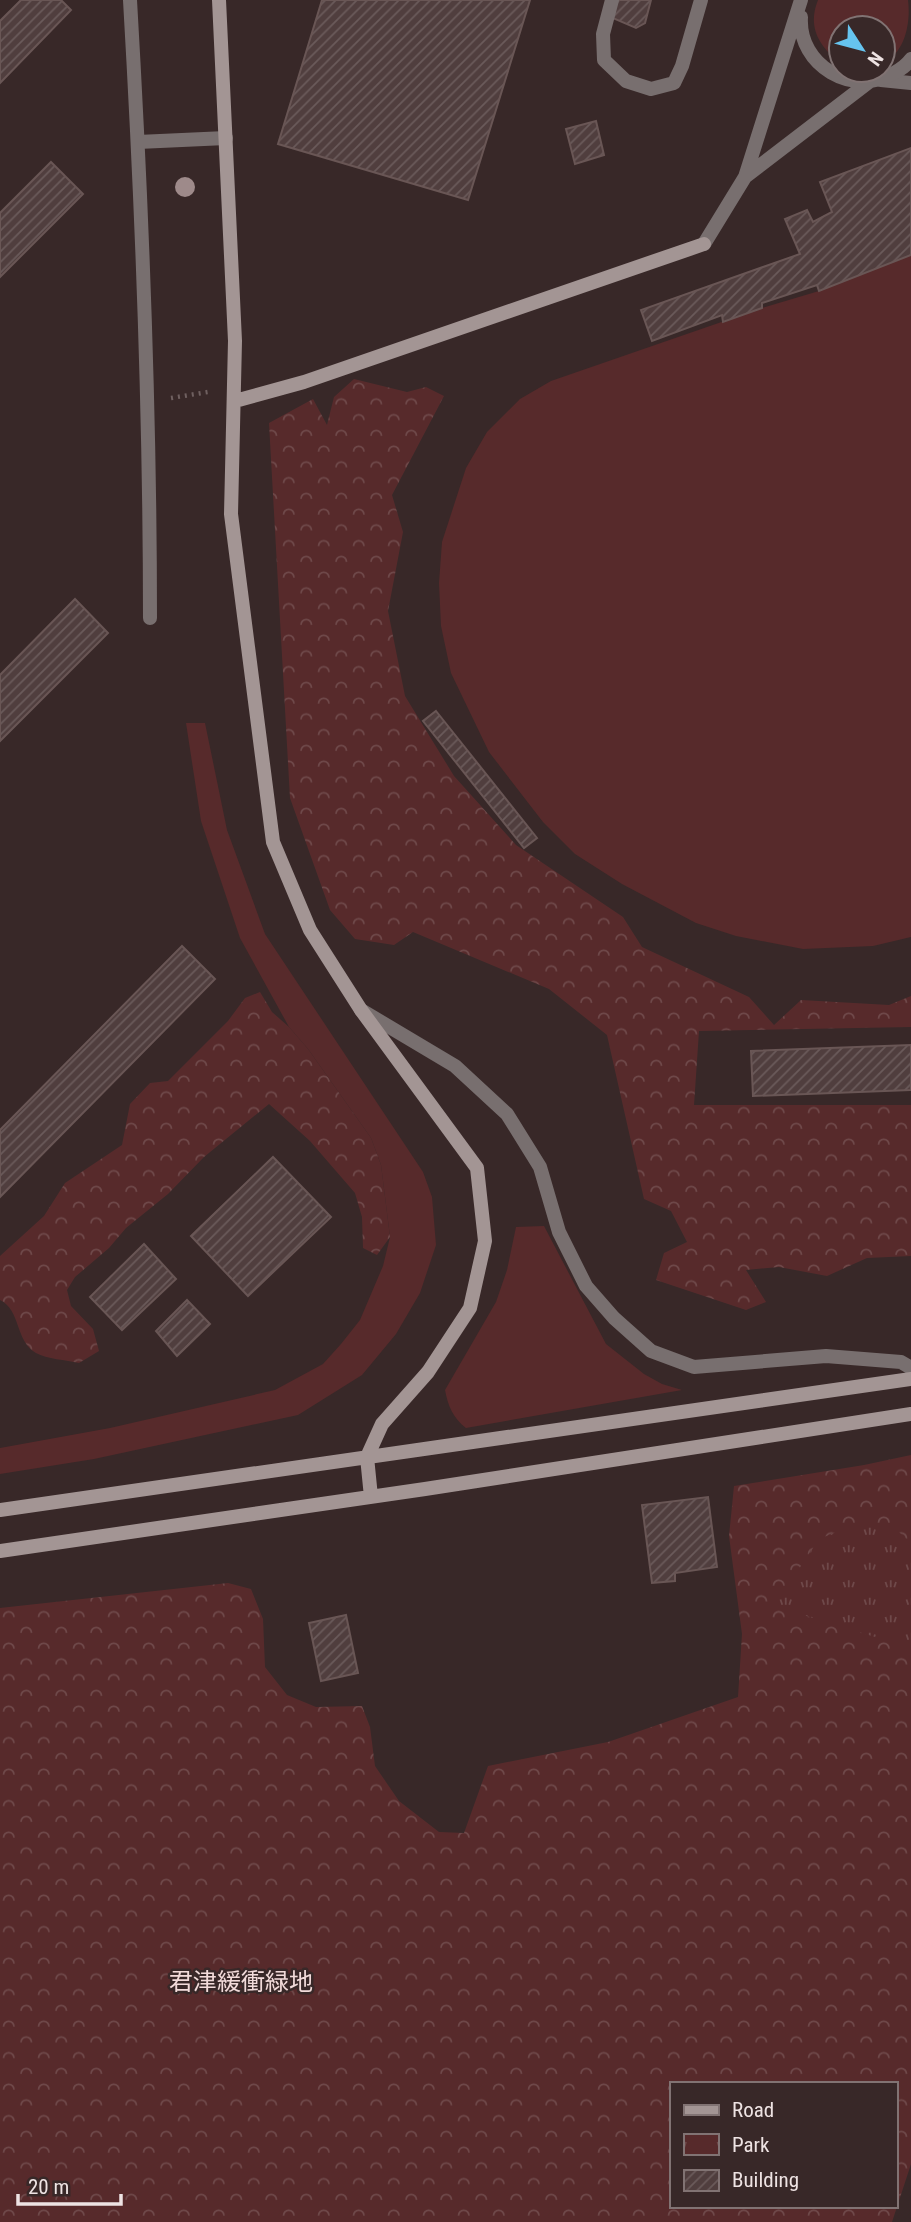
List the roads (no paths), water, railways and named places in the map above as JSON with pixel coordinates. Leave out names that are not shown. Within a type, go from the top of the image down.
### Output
[{"type":"street","points":[[130,0],[147,401],[150,618]]},
{"type":"street","points":[[219,0],[235,341],[231,514],[273,842],[310,930],[361,1010],[477,1168],[485,1241],[470,1308],[428,1372],[382,1424],[367,1457],[371,1497]]},
{"type":"street","points":[[612,0],[603,34],[604,60],[626,81],[651,89],[674,83],[682,66],[701,0]]},
{"type":"street","points":[[235,401],[304,382],[704,244],[745,177],[802,0]]},
{"type":"street","points":[[802,0],[800,30],[813,59],[827,69]]},
{"type":"street","points":[[897,70],[911,60]]},
{"type":"street","points":[[745,177],[871,84]]},
{"type":"street","points":[[138,142],[226,138]]},
{"type":"street","points":[[361,1010],[455,1066],[508,1114],[540,1167],[559,1231],[586,1286],[614,1318],[652,1351],[694,1367],[826,1356],[901,1362],[911,1368]]},
{"type":"street","points":[[0,1510],[911,1379]]},
{"type":"street","points":[[0,1551],[911,1414]]},
{"type":"park label","name":"君津緩衝緑地","points":[[241,1982]]}]
